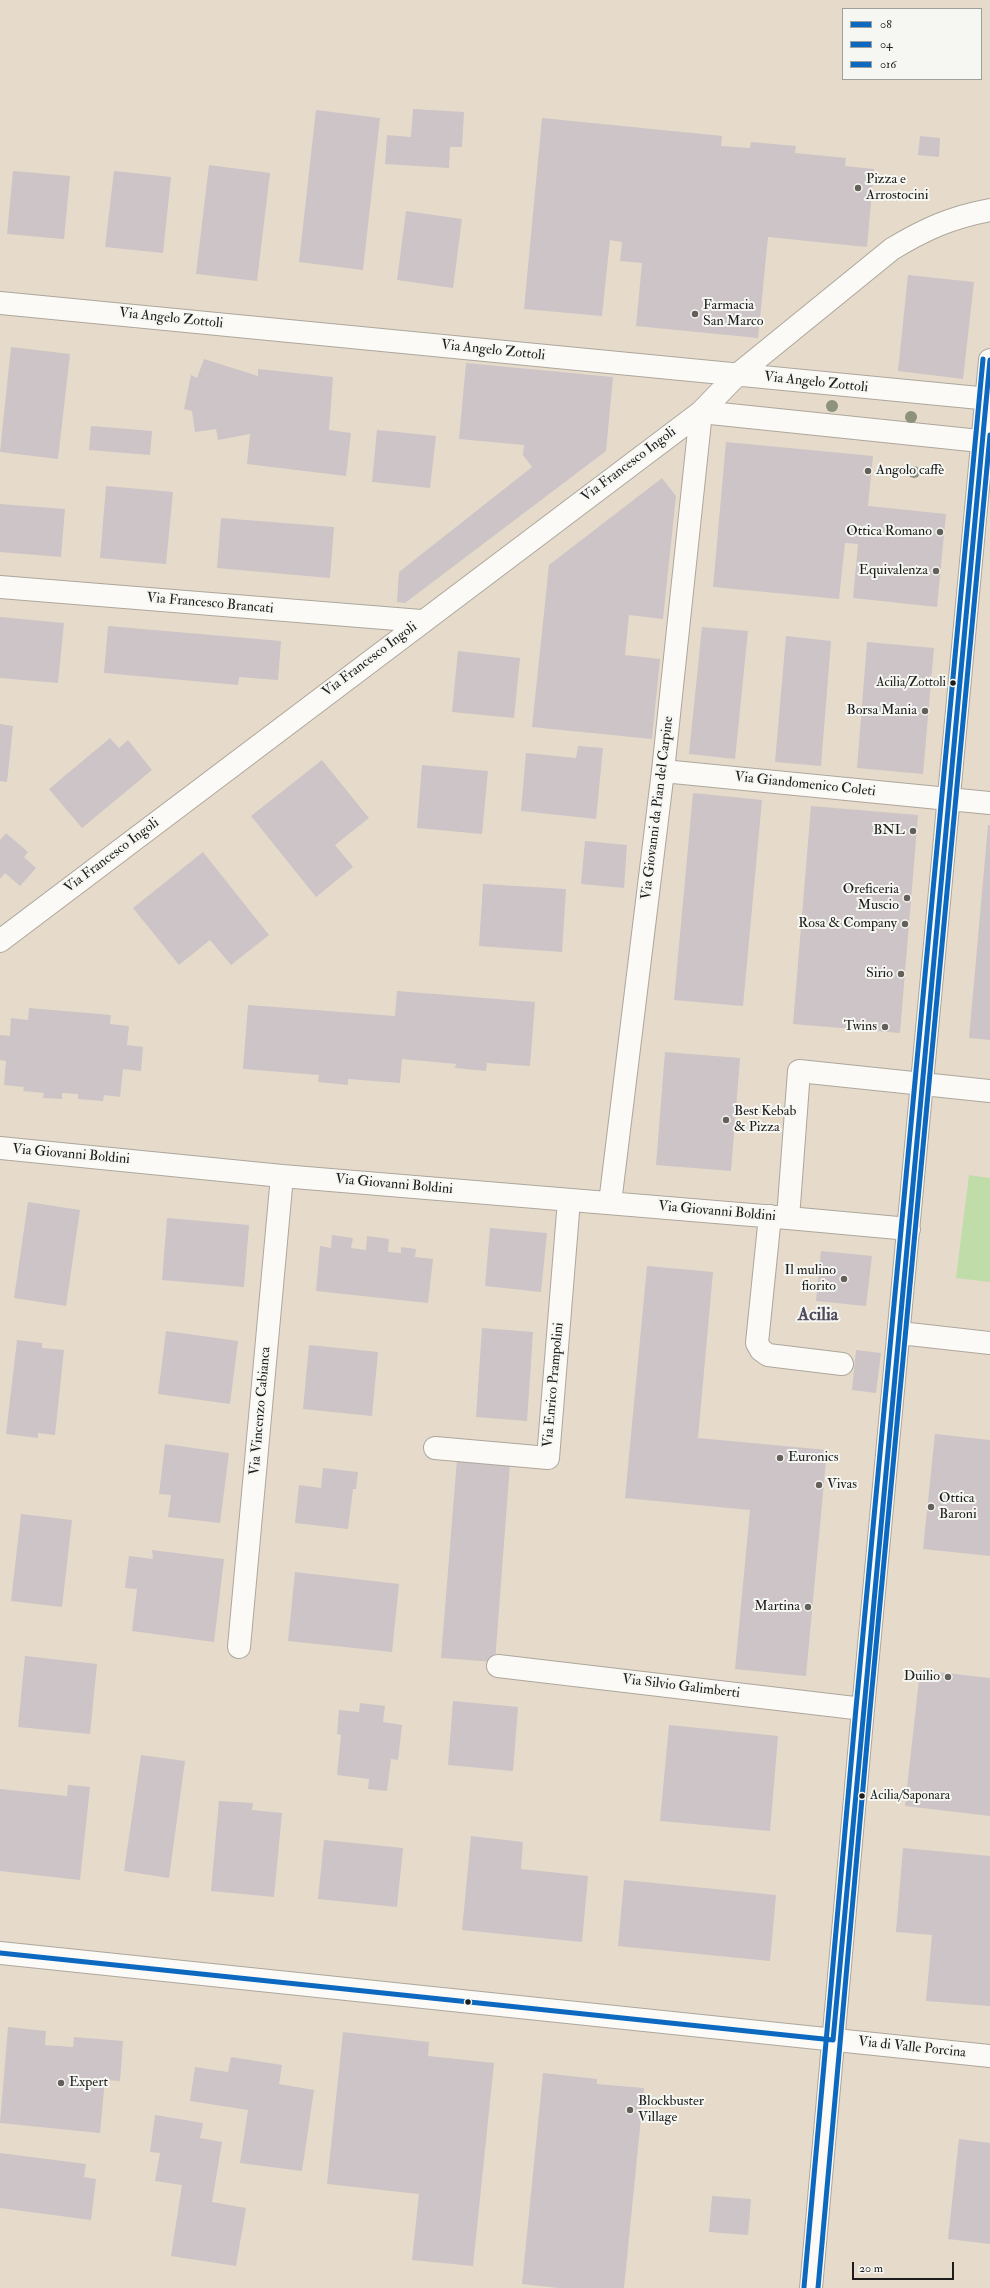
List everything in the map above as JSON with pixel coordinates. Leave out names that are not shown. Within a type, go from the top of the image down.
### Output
[{"type":"street","name":"Via Francesco Ingoli","points":[[0,941],[421,621],[701,412],[736,375],[892,249],[923,231],[950,219],[990,210]]},
{"type":"street","name":"Via Angelo Zottoli","points":[[0,303],[988,399]]},
{"type":"street","points":[[811,2288],[863,1709],[900,1333],[948,799],[986,441],[990,360]]},
{"type":"street","points":[[701,412],[986,441]]},
{"type":"street","name":"Via Giovanni da Pian del Carpine","points":[[610,1203],[663,771],[701,412]]},
{"type":"street","name":"Via Francesco Brancati","points":[[0,587],[421,621]]},
{"type":"street","name":"Via Giandomenico Coleti","points":[[663,771],[990,803]]},
{"type":"street","points":[[842,1364],[768,1355],[761,1350],[757,1343],[779,1217],[799,1071],[990,1091]]},
{"type":"street","name":"Via Giovanni Boldini","points":[[0,1148],[282,1176],[909,1229]]},
{"type":"street","name":"Via Vincenzo Cabianca","points":[[239,1647],[282,1176]]},
{"type":"street","name":"Via Enrico Prampolini","points":[[435,1448],[548,1458],[569,1200]]},
{"type":"street","points":[[900,1333],[990,1343]]},
{"type":"street","name":"Via Silvio Galimberti","points":[[498,1666],[863,1709]]},
{"type":"street","name":"Via di Valle Porcina","points":[[0,1953],[990,2056]]},
{"type":"green space","points":[[969,1175],[990,1178],[990,1282],[956,1278]]},
{"type":"building","points":[[413,109],[464,112],[462,147],[450,147],[449,168],[385,164],[387,135],[411,137]]},
{"type":"building","points":[[316,110],[380,118],[363,270],[299,262]]},
{"type":"building","points":[[542,118],[722,136],[721,146],[750,148],[751,142],[796,146],[795,153],[846,158],[845,166],[874,169],[867,247],[768,237],[758,338],[636,326],[642,263],[620,261],[622,242],[610,240],[602,316],[524,309]]},
{"type":"building","points":[[920,136],[940,138],[939,157],[918,155]]},
{"type":"building","points":[[209,165],[270,173],[257,281],[196,274]]},
{"type":"building","points":[[13,171],[70,176],[64,239],[7,234]]},
{"type":"building","points":[[114,171],[171,177],[163,253],[105,247]]},
{"type":"building","points":[[406,211],[462,219],[453,288],[397,280]]},
{"type":"building","points":[[908,275],[974,282],[963,379],[898,371]]},
{"type":"building","points":[[11,347],[70,354],[58,459],[0,452]]},
{"type":"building","points":[[204,359],[258,376],[258,369],[333,377],[329,430],[351,433],[346,476],[247,464],[250,434],[218,440],[216,429],[195,432],[192,411],[184,409],[191,375],[197,378]]},
{"type":"building","points":[[466,363],[613,377],[606,451],[405,603],[397,602],[399,572],[532,467],[523,455],[524,445],[459,439]]},
{"type":"building","points":[[91,426],[152,431],[150,455],[89,450]]},
{"type":"building","points":[[377,430],[436,436],[430,488],[372,482]]},
{"type":"building","points":[[726,442],[873,456],[868,506],[946,514],[937,607],[853,598],[858,544],[845,543],[839,599],[713,587]]},
{"type":"building","points":[[662,478],[676,496],[663,619],[629,615],[625,655],[660,659],[652,739],[532,727],[549,565]]},
{"type":"building","points":[[106,486],[173,492],[166,564],[100,558]]},
{"type":"building","points":[[0,504],[65,509],[61,557],[0,552]]},
{"type":"building","points":[[221,518],[334,527],[330,578],[217,568]]},
{"type":"building","points":[[0,617],[64,623],[58,683],[0,678]]},
{"type":"building","points":[[108,626],[281,641],[278,680],[239,677],[238,685],[104,673]]},
{"type":"building","points":[[702,627],[748,631],[735,759],[689,754]]},
{"type":"building","points":[[786,636],[831,641],[821,766],[775,762]]},
{"type":"building","points":[[867,642],[934,648],[923,774],[857,768]]},
{"type":"building","points":[[458,651],[520,658],[514,718],[452,712]]},
{"type":"building","points":[[0,724],[13,726],[7,782],[0,781]]},
{"type":"building","points":[[110,738],[119,748],[128,740],[152,770],[82,828],[49,789]]},
{"type":"building","points":[[578,746],[603,748],[596,819],[521,811],[526,753],[576,758]]},
{"type":"building","points":[[322,760],[369,818],[335,845],[353,867],[316,897],[251,816]]},
{"type":"building","points":[[422,765],[488,771],[482,834],[417,828]]},
{"type":"building","points":[[693,793],[762,800],[743,1006],[674,1000]]},
{"type":"building","points":[[811,806],[918,815],[900,1033],[793,1024]]},
{"type":"building","points":[[988,825],[990,825],[990,1040],[969,1038]]},
{"type":"building","points":[[6,833],[28,852],[24,857],[36,868],[20,886],[5,873],[0,879],[0,840]]},
{"type":"building","points":[[585,841],[627,845],[624,888],[581,884]]},
{"type":"building","points":[[203,852],[269,935],[231,965],[210,940],[179,965],[133,908]]},
{"type":"building","points":[[483,884],[566,889],[562,952],[479,946]]},
{"type":"building","points":[[397,991],[535,1002],[530,1066],[487,1063],[486,1071],[455,1068],[456,1064],[402,1059],[400,1083],[348,1079],[348,1085],[318,1082],[319,1075],[243,1069],[248,1005],[395,1016]]},
{"type":"building","points":[[29,1008],[111,1015],[110,1024],[129,1026],[127,1045],[143,1047],[141,1071],[123,1069],[120,1097],[104,1095],[103,1101],[78,1099],[78,1094],[62,1093],[62,1099],[43,1098],[44,1093],[23,1091],[24,1087],[4,1085],[6,1061],[0,1060],[0,1035],[10,1036],[11,1018],[28,1020]]},
{"type":"building","points":[[665,1052],[740,1058],[731,1171],[656,1165]]},
{"type":"building","points":[[28,1202],[80,1210],[66,1306],[14,1298]]},
{"type":"building","points":[[167,1218],[249,1225],[244,1287],[162,1280]]},
{"type":"building","points":[[490,1228],[547,1233],[541,1292],[485,1286]]},
{"type":"building","points":[[332,1235],[353,1238],[351,1248],[366,1250],[367,1236],[389,1239],[388,1252],[401,1253],[401,1247],[416,1249],[415,1257],[433,1259],[428,1303],[316,1291],[320,1246],[331,1248]]},
{"type":"building","name":"Il mulino fiorito","points":[[821,1251],[872,1256],[866,1306],[816,1301]]},
{"type":"building","points":[[647,1266],[713,1272],[698,1438],[827,1450],[806,1676],[735,1669],[750,1510],[625,1498]]},
{"type":"building","points":[[482,1328],[533,1332],[527,1421],[476,1417]]},
{"type":"building","points":[[166,1331],[238,1341],[230,1404],[158,1394]]},
{"type":"building","points":[[17,1340],[42,1343],[42,1348],[64,1350],[55,1435],[38,1433],[38,1438],[6,1434]]},
{"type":"building","points":[[309,1345],[378,1352],[372,1416],[303,1409]]},
{"type":"building","points":[[856,1350],[881,1353],[876,1393],[852,1390]]},
{"type":"building","points":[[935,1434],[990,1440],[990,1556],[923,1549]]},
{"type":"building","points":[[165,1444],[229,1453],[220,1523],[168,1517],[171,1495],[159,1494]]},
{"type":"building","points":[[457,1459],[510,1464],[495,1662],[441,1658]]},
{"type":"building","points":[[323,1468],[358,1472],[356,1489],[353,1489],[348,1529],[295,1523],[299,1485],[321,1488]]},
{"type":"building","points":[[21,1514],[72,1520],[62,1607],[11,1601]]},
{"type":"building","points":[[152,1550],[224,1559],[214,1642],[132,1631],[137,1589],[125,1588],[129,1556],[153,1559]]},
{"type":"building","points":[[295,1572],[399,1584],[392,1652],[288,1641]]},
{"type":"building","points":[[25,1656],[97,1664],[90,1734],[18,1727]]},
{"type":"building","points":[[920,1670],[990,1678],[990,1816],[905,1806]]},
{"type":"building","points":[[453,1701],[518,1707],[513,1771],[448,1765]]},
{"type":"building","points":[[360,1703],[385,1706],[383,1722],[402,1725],[398,1760],[391,1759],[387,1791],[368,1789],[369,1779],[337,1775],[341,1735],[337,1734],[339,1710],[359,1712]]},
{"type":"building","points":[[669,1725],[778,1736],[770,1831],[660,1821]]},
{"type":"building","points":[[141,1755],[185,1761],[169,1878],[124,1871]]},
{"type":"building","points":[[68,1785],[90,1787],[80,1880],[0,1871],[0,1789],[67,1796]]},
{"type":"building","points":[[219,1801],[253,1803],[252,1810],[282,1813],[274,1897],[211,1891]]},
{"type":"building","points":[[471,1836],[523,1842],[521,1869],[588,1876],[582,1942],[462,1930]]},
{"type":"building","points":[[324,1840],[403,1848],[397,1907],[318,1899]]},
{"type":"building","points":[[903,1848],[990,1856],[990,2006],[926,2001],[932,1935],[896,1932]]},
{"type":"building","points":[[624,1880],[776,1895],[770,1961],[618,1946]]},
{"type":"building","points":[[8,2027],[46,2031],[45,2045],[73,2047],[74,2037],[123,2041],[120,2081],[105,2080],[100,2133],[0,2123]]},
{"type":"building","points":[[343,2032],[429,2042],[428,2056],[494,2063],[473,2266],[412,2260],[419,2194],[327,2184]]},
{"type":"building","points":[[231,2057],[282,2065],[279,2084],[314,2090],[302,2171],[240,2163],[248,2110],[190,2101],[195,2067],[228,2072]]},
{"type":"building","points":[[543,2073],[597,2079],[597,2084],[644,2088],[624,2288],[559,2288],[522,2284]]},
{"type":"building","points":[[155,2115],[203,2123],[200,2138],[222,2142],[212,2202],[246,2208],[236,2266],[171,2256],[182,2185],[155,2181],[160,2153],[150,2152]]},
{"type":"building","points":[[959,2139],[990,2143],[990,2244],[948,2239]]},
{"type":"building","points":[[0,2153],[86,2164],[84,2177],[96,2179],[91,2220],[0,2208]]},
{"type":"building","points":[[712,2196],[751,2199],[748,2235],[709,2232]]},
{"type":"transit line","name":"016","points":[[804,2287],[856,1708],[983,359]]},
{"type":"transit line","name":"08","points":[[833,2040],[990,360]]},
{"type":"transit line","name":"04","points":[[818,2288],[870,1710],[990,435]]},
{"type":"transit line","name":"08","points":[[0,1953],[833,2040]]},
{"type":"place","name":"Pizza e Arrostocini","points":[[858,188]]},
{"type":"place","name":"Farmacia San Marco","points":[[695,314]]},
{"type":"place","name":"Angolo caffè","points":[[868,471]]},
{"type":"place","name":"Ottica Romano","points":[[940,532]]},
{"type":"place","name":"Equivalenza","points":[[936,571]]},
{"type":"place","name":"Acilia/Zottoli","points":[[953,683]]},
{"type":"place","name":"Borsa Mania","points":[[925,711]]},
{"type":"place","name":"BNL","points":[[913,831]]},
{"type":"place","name":"Oreficeria Muscio","points":[[907,898]]},
{"type":"place","name":"Rosa & Company","points":[[905,924]]},
{"type":"place","name":"Sirio","points":[[901,974]]},
{"type":"place","name":"Twins","points":[[885,1027]]},
{"type":"place","name":"Best Kebab & Pizza","points":[[726,1120]]},
{"type":"place","name":"Il mulino fiorito","points":[[844,1279]]},
{"type":"place","name":"Euronics","points":[[780,1458]]},
{"type":"place","name":"Vivas","points":[[819,1485]]},
{"type":"place","name":"Ottica Baroni","points":[[931,1507]]},
{"type":"place","name":"Martina","points":[[808,1607]]},
{"type":"place","name":"Duilio","points":[[948,1677]]},
{"type":"place","name":"Acilia/Saponara","points":[[862,1796]]},
{"type":"place","name":"Expert","points":[[61,2083]]},
{"type":"place","name":"Blockbuster Village","points":[[630,2110]]},
{"type":"district","name":"Acilia","points":[[818,1316]]}]
